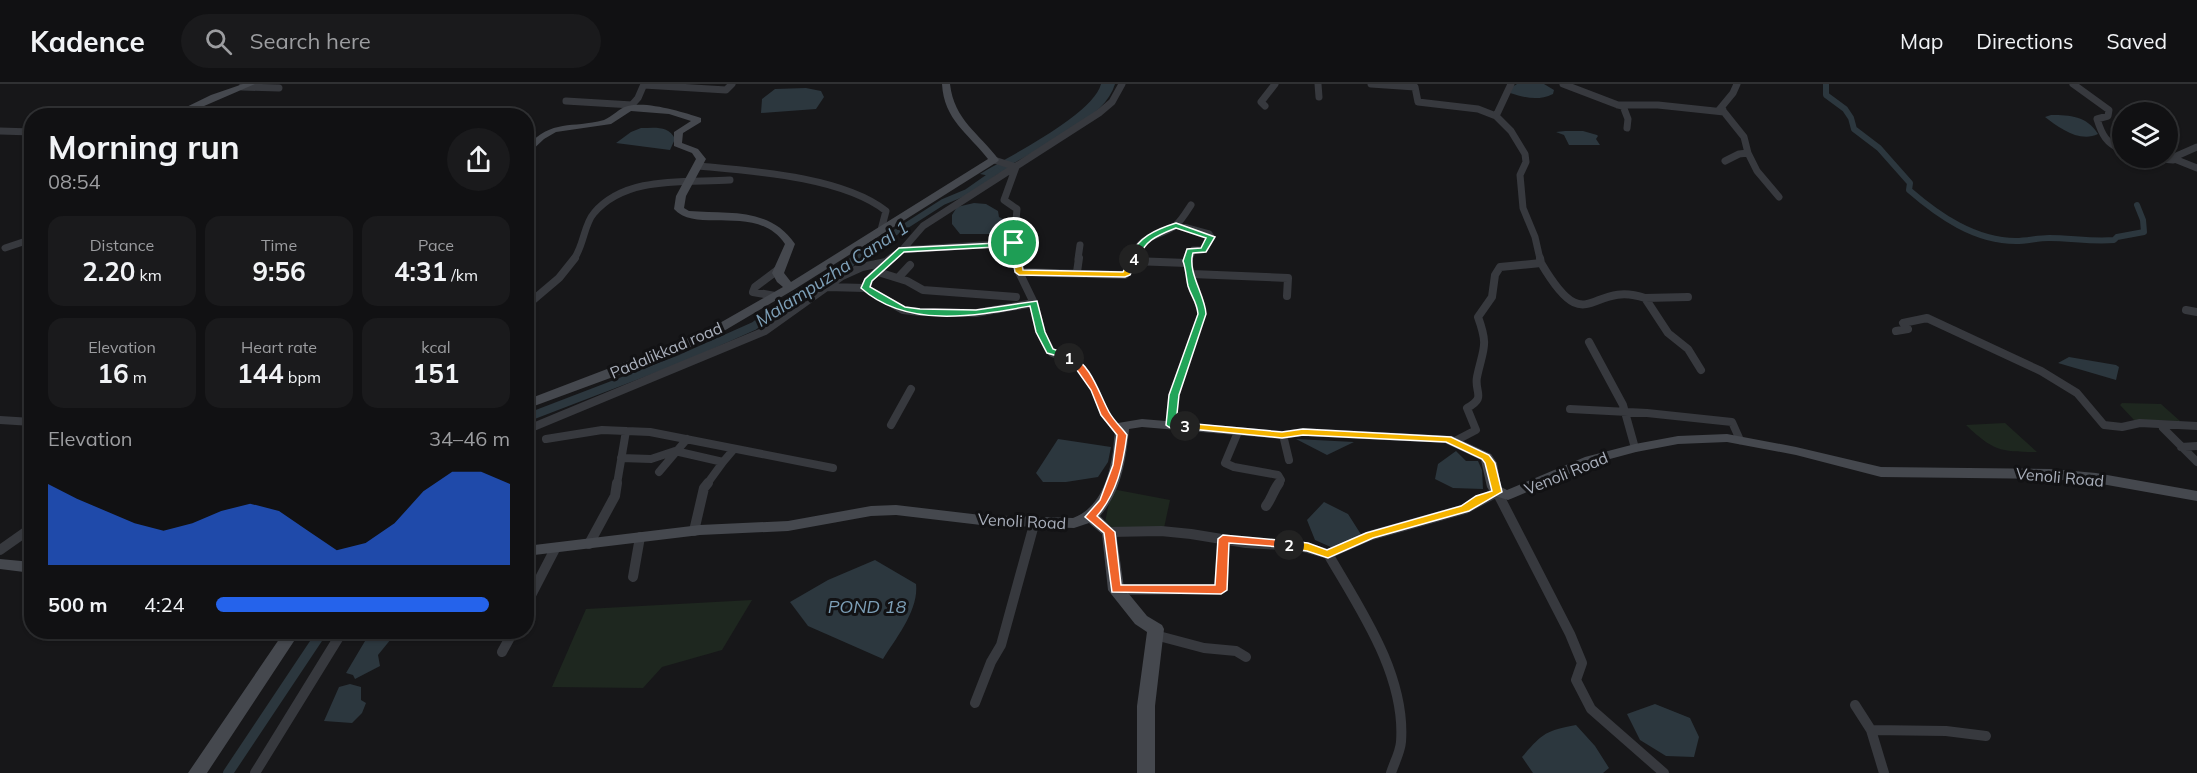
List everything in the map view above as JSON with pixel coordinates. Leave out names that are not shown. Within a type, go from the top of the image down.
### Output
[{"type":"street","points":[[534,144],[554,129],[608,122],[631,106],[644,84],[686,89],[726,90],[732,84]]},
{"type":"street","points":[[946,84],[951,112],[962,128],[975,137],[994,160],[1016,167]]},
{"type":"street","points":[[865,288],[868,280],[923,226],[1099,113],[1112,102],[1122,84]]},
{"type":"street","points":[[1265,106],[1261,102],[1275,84]]},
{"type":"street","points":[[1318,84],[1319,97]]},
{"type":"street","points":[[1371,84],[1415,87],[1418,102],[1478,109],[1496,116],[1511,131],[1525,154],[1526,162],[1520,175],[1523,208],[1535,237],[1541,262],[1562,294],[1571,302],[1587,306],[1612,295],[1645,298],[1688,297]]},
{"type":"street","points":[[1496,116],[1511,84]]},
{"type":"street","points":[[1563,84],[1623,106],[1628,118],[1627,128]]},
{"type":"street","points":[[1721,111],[1737,84]]},
{"type":"street","points":[[2073,84],[2109,110],[2108,116],[2097,119],[2106,143],[2112,146]]},
{"type":"street","points":[[192,108],[246,86],[279,88]]},
{"type":"street","points":[[566,101],[670,111],[698,120],[679,131],[677,144],[698,153],[701,159],[687,183],[680,199],[679,209],[682,212],[760,220],[788,239],[790,244],[779,269],[755,287],[753,292],[775,296]]},
{"type":"street","points":[[1618,105],[1658,105],[1721,111],[1744,137],[1748,153],[1757,171],[1779,197]]},
{"type":"street","points":[[0,131],[24,132]]},
{"type":"street","points":[[2178,155],[2197,147]]},
{"type":"street","points":[[1725,162],[1739,154],[1748,153]]},
{"type":"street","name":"Padalikkad road","points":[[534,402],[708,335],[790,287],[994,160]]},
{"type":"street","points":[[2178,162],[2197,168]]},
{"type":"street","points":[[699,166],[822,183],[867,197],[886,211],[881,225],[882,230]]},
{"type":"street","points":[[1016,167],[1004,200],[1017,209],[1014,243],[1019,272],[1034,303],[1041,332],[1050,351],[1076,362],[1095,390],[1105,415],[1122,435]]},
{"type":"street","points":[[534,298],[557,282],[580,251],[595,210],[628,190],[663,181],[687,183],[730,180]]},
{"type":"street","points":[[1019,272],[1125,275],[1133,261],[1136,248],[1153,235],[1176,225],[1191,205]]},
{"type":"street","points":[[1171,425],[1174,395],[1202,314],[1201,302],[1192,287],[1192,274],[1187,263],[1190,251],[1203,250],[1211,237],[1176,225]]},
{"type":"street","points":[[5,248],[24,242]]},
{"type":"street","points":[[901,250],[1014,243]]},
{"type":"street","points":[[1077,273],[1080,245]]},
{"type":"street","points":[[1133,261],[1187,263]]},
{"type":"street","points":[[534,427],[765,331],[842,276],[862,267],[886,262]]},
{"type":"street","points":[[1453,442],[1476,430],[1467,408],[1476,403],[1480,393],[1476,388],[1475,380],[1481,370],[1486,349],[1478,317],[1492,297],[1495,276],[1500,267],[1541,262]]},
{"type":"street","points":[[898,278],[910,265]]},
{"type":"street","points":[[779,269],[781,280],[790,287]]},
{"type":"street","points":[[878,272],[898,278],[922,290],[1016,297]]},
{"type":"street","points":[[1192,274],[1288,278],[1287,297]]},
{"type":"street","points":[[827,287],[865,288],[903,310],[920,312],[976,313],[1034,303]]},
{"type":"street","points":[[1645,298],[1668,333],[1688,349],[1701,370]]},
{"type":"street","points":[[2186,310],[2197,312]]},
{"type":"street","points":[[1896,330],[1908,329],[1903,323],[1927,318],[2042,371],[2077,393],[2104,425],[2122,427],[2140,423],[2197,426]]},
{"type":"street","points":[[1589,342],[1623,405],[1635,448]]},
{"type":"street","points":[[891,425],[911,389]]},
{"type":"street","points":[[1570,409],[1732,422],[1740,440]]},
{"type":"street","points":[[0,420],[24,422]]},
{"type":"street","points":[[1122,435],[1123,426],[1142,423],[1282,435],[1303,432],[1448,439],[1486,457],[1490,463],[1497,492],[1570,634],[1582,663],[1576,680],[1591,709],[1664,773]]},
{"type":"street","points":[[2163,428],[2197,462]]},
{"type":"street","points":[[546,439],[602,430],[650,432],[833,468]]},
{"type":"street","points":[[589,544],[615,496],[626,431]]},
{"type":"street","points":[[1238,432],[1225,463],[1234,467],[1278,475],[1281,480],[1270,494],[1271,499],[1266,506]]},
{"type":"street","name":"Venoli Road","points":[[534,550],[694,531],[788,526],[871,511],[896,510],[981,520],[1074,523],[1091,517],[1104,501],[1118,465],[1122,435]]},
{"type":"street","points":[[1282,435],[1288,460]]},
{"type":"street","points":[[659,472],[687,439]]},
{"type":"street","name":"Venoli Road","points":[[1497,492],[1508,495],[1590,460],[1635,448],[1678,440],[1740,440],[1881,472],[2050,474],[2096,478],[2197,496]]},
{"type":"street","points":[[2181,447],[2197,446]]},
{"type":"street","points":[[694,531],[704,488],[734,449]]},
{"type":"street","points":[[621,459],[651,459],[675,451],[723,462]]},
{"type":"street","points":[[1091,517],[1110,532],[1161,531],[1300,546],[1328,554],[1369,536],[1465,509],[1497,492]]},
{"type":"street","points":[[975,703],[991,662],[1001,645],[1035,521]]},
{"type":"street","points":[[1110,532],[1116,590],[1141,620],[1156,628],[1146,706],[1146,773]]},
{"type":"street","points":[[0,550],[24,533]]},
{"type":"street","points":[[633,578],[640,537]]},
{"type":"street","points":[[1116,590],[1221,590],[1223,539]]},
{"type":"street","points":[[534,590],[555,549]]},
{"type":"street","points":[[1328,554],[1378,642],[1400,712],[1401,744],[1391,773]]},
{"type":"street","points":[[0,564],[24,566]]},
{"type":"street","points":[[1155,635],[1204,648],[1236,651],[1246,657]]},
{"type":"street","points":[[196,773],[287,639]]},
{"type":"street","points":[[255,773],[338,639]]},
{"type":"street","points":[[502,652],[509,639]]},
{"type":"street","points":[[1855,705],[1871,730],[1884,773]]},
{"type":"street","points":[[1871,730],[1946,731],[1986,736]]},
{"type":"shaded area","points":[[2122,403],[2161,404],[2180,421],[2134,420],[2120,405]]},
{"type":"shaded area","points":[[2005,423],[2037,452],[1998,448],[1983,440],[1966,425]]},
{"type":"shaded area","points":[[1112,489],[1170,500],[1164,528],[1110,529],[1105,522]]},
{"type":"shaded area","points":[[752,600],[722,650],[662,667],[643,688],[552,687],[586,609]]},
{"type":"water","points":[[1101,84],[1115,84],[1109,97],[1086,120],[1012,164],[1001,173],[980,174],[1067,121],[1095,96]]},
{"type":"water","points":[[1517,84],[1544,84],[1554,90],[1553,94],[1537,98],[1510,93],[1512,87]]},
{"type":"water","points":[[806,88],[821,91],[824,97],[816,109],[761,113],[762,99],[775,89]]},
{"type":"water","points":[[2071,116],[2083,120],[2089,123],[2098,134],[2084,137],[2070,133],[2045,117]]},
{"type":"water","points":[[641,128],[661,128],[669,131],[675,139],[670,150],[616,143]]},
{"type":"water","points":[[1583,131],[1597,135],[1596,139],[1600,145],[1569,145],[1564,135],[1556,132]]},
{"type":"water","points":[[974,203],[986,204],[998,211],[999,217],[1010,223],[1010,231],[994,234],[960,234],[952,224],[952,215],[957,207]]},
{"type":"water","points":[[2069,357],[2116,365],[2119,367],[2116,380],[2058,363]]},
{"type":"water","points":[[1058,439],[1111,447],[1108,462],[1098,477],[1066,482],[1043,482],[1036,473]]},
{"type":"water","points":[[1296,439],[1354,442],[1327,455]]},
{"type":"water","points":[[1456,451],[1466,461],[1478,461],[1482,470],[1483,489],[1453,488],[1435,479],[1438,464]]},
{"type":"water","points":[[1324,502],[1348,514],[1362,536],[1333,548],[1315,540],[1307,520]]},
{"type":"water","name":"POND 18","points":[[875,560],[916,584],[914,604],[910,614],[883,659],[808,626],[790,602],[828,580]]},
{"type":"water","points":[[366,639],[391,639],[378,655],[380,666],[355,679],[353,675],[346,673]]},
{"type":"water","points":[[350,684],[361,687],[361,700],[366,703],[362,713],[352,723],[324,721],[339,687]]},
{"type":"water","points":[[1655,704],[1690,718],[1699,737],[1694,757],[1666,756],[1640,740],[1627,714]]},
{"type":"water","points":[[1576,725],[1595,746],[1609,768],[1603,773],[1533,773],[1522,757],[1529,749],[1545,734]]},
{"type":"waterway","points":[[1826,84],[1826,95],[1845,109],[1854,129],[1879,148],[1910,183],[1909,190],[1945,218],[1972,232],[1986,237],[2016,241],[2049,238],[2114,240],[2117,237],[2144,232],[2143,220],[2137,205]]},
{"type":"waterway","name":"Malampuzha Canal 1","points":[[854,259],[943,202],[967,192],[997,171]]},
{"type":"waterway","name":"Malampuzha Canal 1","points":[[534,415],[680,359],[754,326],[793,297],[844,269],[856,258]]},
{"type":"waterway","name":"Malampuzha Canal 1","points":[[228,773],[317,639]]},
{"type":"route","points":[[1176,225],[1191,231],[1209,234],[1211,237],[1205,249],[1193,250],[1188,254],[1187,261],[1192,274],[1192,287],[1201,302],[1202,314],[1174,395],[1171,425],[1282,435],[1303,432],[1448,439],[1486,457],[1490,463],[1497,492],[1465,509],[1369,536],[1328,554],[1317,549],[1293,545],[1223,539],[1221,590],[1116,590],[1110,532],[1091,517],[1104,501],[1118,465],[1122,435],[1105,415],[1095,390],[1076,362],[1050,351],[1041,332],[1034,303],[976,313],[920,312],[903,310],[865,288],[868,280],[901,250],[937,250],[1014,243],[1019,272],[1125,275],[1133,261],[1136,248],[1153,235],[1176,225]]}]
